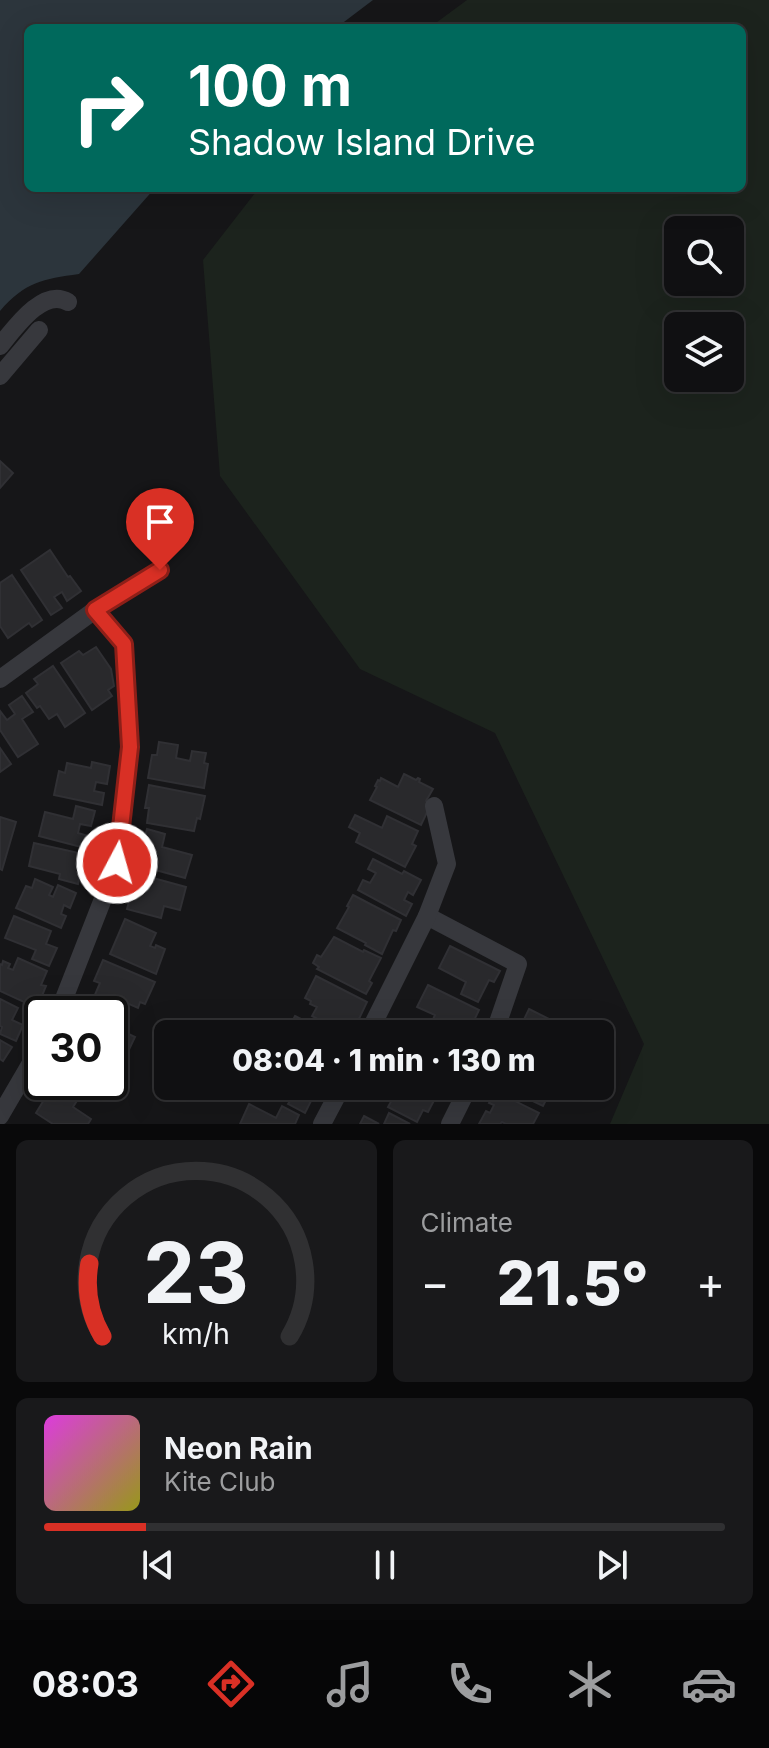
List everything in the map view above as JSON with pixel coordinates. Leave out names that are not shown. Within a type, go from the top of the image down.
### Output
[{"type":"street","points":[[0,346],[34,308],[50,299],[63,298],[68,302]]},
{"type":"street","points":[[0,376],[39,330]]},
{"type":"street","points":[[0,679],[95,610],[160,570]]},
{"type":"street","points":[[65,996],[117,863],[130,747],[124,644],[95,610]]},
{"type":"street","points":[[375,1020],[427,916],[447,864],[434,806]]},
{"type":"street","points":[[427,916],[518,964],[499,1020]]},
{"type":"street","points":[[0,1116],[24,1075]]},
{"type":"street","points":[[322,1124],[335,1100]]},
{"type":"street","points":[[450,1124],[462,1100]]},
{"type":"shaded area","points":[[0,0],[373,0],[341,24],[24,24],[24,192],[151,192],[79,274],[26,288],[0,311]]},
{"type":"shaded area","points":[[467,0],[769,0],[769,1124],[610,1124],[644,1044],[495,733],[360,669],[220,476],[203,260],[256,192],[746,192],[746,24],[434,24]]},
{"type":"building","points":[[0,461],[13,473],[0,488]]},
{"type":"building","points":[[50,550],[81,591],[67,601],[62,592],[54,597],[62,608],[51,615],[21,570]]},
{"type":"building","points":[[12,575],[42,620],[32,627],[29,623],[8,638],[0,626],[0,583]]},
{"type":"building","points":[[96,647],[111,669],[114,686],[108,690],[112,696],[92,710],[61,663],[79,651],[83,655]]},
{"type":"building","points":[[53,666],[85,713],[65,727],[57,714],[49,719],[26,693],[38,684],[34,679]]},
{"type":"building","points":[[22,696],[33,712],[22,719],[38,744],[18,757],[0,730],[0,711],[7,720],[15,714],[9,705]]},
{"type":"building","points":[[159,742],[178,745],[176,758],[190,761],[192,751],[206,753],[204,763],[208,764],[204,788],[148,778],[152,755],[157,755]]},
{"type":"building","points":[[0,748],[11,764],[0,772]]},
{"type":"building","points":[[92,762],[110,766],[107,784],[96,782],[94,791],[104,793],[102,805],[54,795],[59,771],[65,773],[67,763],[91,768]]},
{"type":"building","points":[[404,774],[420,779],[419,782],[433,789],[426,801],[431,804],[421,825],[370,800],[378,780],[381,778],[398,787]]},
{"type":"building","points":[[149,785],[205,796],[194,831],[147,823],[149,808],[145,808]]},
{"type":"building","points":[[76,806],[95,811],[91,826],[80,824],[78,833],[88,836],[85,848],[39,836],[45,812],[73,819]]},
{"type":"building","points":[[355,815],[382,828],[387,816],[418,831],[412,844],[416,846],[405,867],[356,842],[360,833],[349,827]]},
{"type":"building","points":[[0,817],[16,822],[2,870],[0,869]]},
{"type":"building","points":[[147,829],[165,834],[162,847],[192,855],[185,878],[137,865]]},
{"type":"building","points":[[34,843],[83,854],[78,884],[59,879],[60,874],[29,866]]},
{"type":"building","points":[[373,859],[421,880],[413,895],[408,892],[404,900],[412,904],[406,916],[358,890],[363,880],[370,883],[376,873],[368,869]]},
{"type":"building","points":[[131,872],[186,887],[180,910],[164,906],[161,918],[127,909],[131,894],[125,893]]},
{"type":"building","points":[[35,879],[53,887],[49,895],[53,897],[58,885],[76,893],[70,908],[64,905],[61,914],[66,916],[61,928],[16,908],[26,886],[32,888]]},
{"type":"building","points":[[353,895],[401,920],[382,954],[337,928]]},
{"type":"building","points":[[14,916],[51,931],[46,944],[57,948],[49,966],[32,959],[36,950],[5,938]]},
{"type":"building","points":[[125,919],[156,933],[150,946],[165,949],[156,974],[110,954]]},
{"type":"building","points":[[334,937],[381,958],[366,994],[317,969],[319,967],[313,963],[317,955],[321,957]]},
{"type":"building","points":[[450,946],[500,971],[494,982],[489,980],[478,1002],[461,994],[466,982],[439,968]]},
{"type":"building","points":[[18,958],[47,971],[41,985],[46,986],[42,996],[24,996],[24,1002],[0,991],[0,964],[3,961],[10,964],[8,968],[13,970]]},
{"type":"building","points":[[103,960],[155,982],[145,1004],[140,1002],[138,1008],[128,1003],[128,996],[94,996],[100,983],[94,981]]},
{"type":"building","points":[[316,976],[367,1002],[358,1020],[320,1020],[312,1016],[317,1007],[305,998]]},
{"type":"building","points":[[428,985],[479,1010],[474,1020],[433,1020],[435,1015],[417,1007]]},
{"type":"building","points":[[0,999],[18,1008],[12,1020],[23,1025],[16,1041],[0,1034]]},
{"type":"building","points":[[529,1009],[551,1020],[524,1020]]},
{"type":"building","points":[[128,1034],[135,1037],[128,1052]]},
{"type":"building","points":[[0,1040],[12,1047],[3,1061],[0,1059]]},
{"type":"building","points":[[44,1100],[77,1100],[73,1107],[91,1119],[88,1124],[53,1124],[36,1113]]},
{"type":"building","points":[[312,1100],[305,1113],[288,1104],[290,1101]]},
{"type":"building","points":[[392,1100],[434,1100],[428,1112],[423,1110],[417,1122],[388,1107]]},
{"type":"building","points":[[490,1100],[513,1100],[539,1113],[533,1124],[479,1124],[486,1111],[490,1113],[494,1105],[489,1103]]},
{"type":"building","points":[[530,1100],[546,1100],[543,1106]]},
{"type":"building","points":[[249,1104],[276,1118],[282,1106],[299,1115],[295,1124],[240,1124]]},
{"type":"building","points":[[389,1113],[410,1124],[384,1124]]},
{"type":"building","points":[[364,1116],[379,1124],[360,1124]]},
{"type":"route","points":[[117,863],[130,747],[124,644],[95,610],[160,570]]}]
